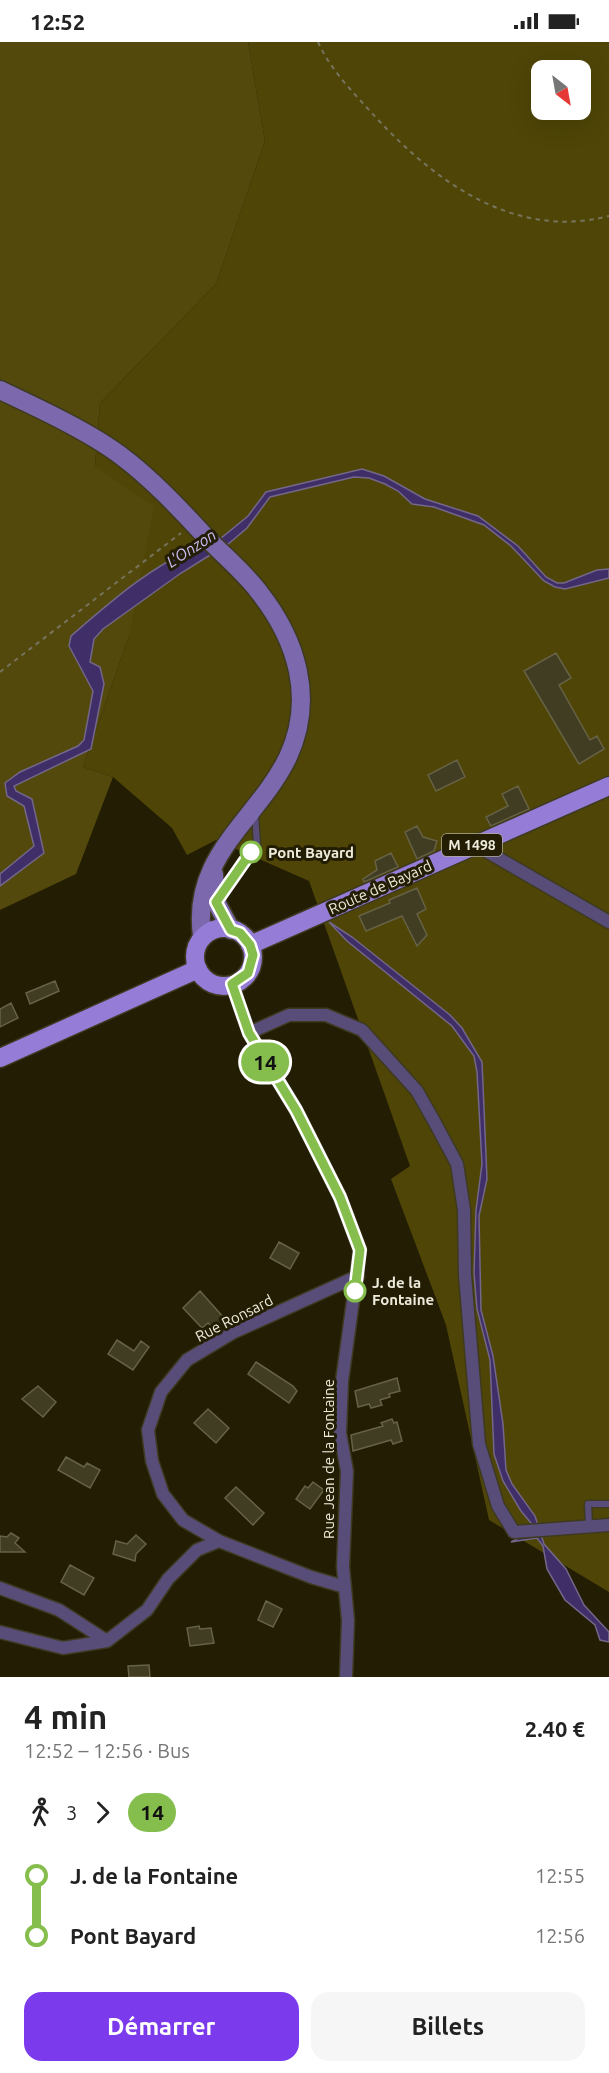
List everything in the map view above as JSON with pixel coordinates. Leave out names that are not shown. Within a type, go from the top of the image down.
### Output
[{"type":"main road","points":[[0,390],[120,454],[200,530],[259,592],[289,638],[302,685],[298,724],[288,757],[216,857],[203,893],[202,936],[194,957],[198,969],[211,984],[232,984],[248,973],[253,955],[250,945],[240,933],[216,929],[202,936]]},
{"type":"main road","name":"Route de Bayard","points":[[250,945],[609,786]]},
{"type":"main road","points":[[216,857],[214,881],[216,902],[231,930]]},
{"type":"main road","points":[[0,1058],[198,969]]},
{"type":"street","points":[[480,842],[486,850],[609,922]]},
{"type":"street","name":"Rue Jean de la Fontaine","points":[[232,984],[249,1033],[296,1110],[340,1197],[360,1250],[342,1381],[340,1433],[347,1471],[343,1567],[348,1620],[346,1677]]},
{"type":"street","points":[[249,1033],[289,1015],[326,1015],[362,1030],[417,1091],[457,1164],[464,1210],[465,1275],[479,1444],[498,1506],[514,1532],[609,1525]]},
{"type":"street","name":"Rue Ronsard","points":[[345,1587],[311,1577],[219,1541],[183,1520],[163,1494],[152,1461],[148,1430],[161,1392],[187,1360],[232,1333],[358,1276]]},
{"type":"street","points":[[0,1632],[63,1648],[107,1641],[147,1610],[168,1579],[197,1550],[219,1541]]},
{"type":"street","points":[[0,1588],[59,1610],[107,1641]]},
{"type":"lane","points":[[216,902],[257,844],[256,804]]},
{"type":"lane","points":[[589,1526],[588,1504],[609,1504]]},
{"type":"path","points":[[318,42],[334,69],[386,129],[438,176],[462,193],[515,216],[558,222],[591,221],[609,216]]},
{"type":"path","points":[[0,672],[200,530]]},
{"type":"shaded area","points":[[0,42],[248,42],[265,141],[216,284],[100,403],[95,466],[154,507],[129,636],[83,767],[113,777],[76,874],[0,910]]},
{"type":"shaded area","points":[[248,42],[609,42],[609,1592],[489,1520],[446,1325],[391,1179],[410,1166],[309,881],[216,840],[187,855],[172,828],[113,777],[83,767],[129,636],[95,466],[100,403],[216,284],[265,141]]},
{"type":"shaded area","points":[[362,469],[384,476],[425,499],[478,516],[518,546],[546,577],[557,583],[564,583],[597,570],[609,569],[609,578],[565,589],[555,587],[544,581],[511,546],[484,525],[434,507],[412,504],[398,491],[369,478],[354,477],[270,497],[247,528],[227,545],[220,539],[248,516],[266,492]]},
{"type":"shaded area","points":[[205,542],[215,552],[181,573],[103,629],[94,639],[90,662],[100,667],[104,684],[91,749],[14,786],[16,791],[32,799],[44,853],[0,886],[0,874],[34,846],[24,806],[7,796],[5,783],[20,772],[78,746],[84,740],[93,691],[69,646],[71,636],[150,572]]},
{"type":"shaded area","points":[[329,922],[352,937],[450,1015],[462,1028],[482,1062],[487,1179],[479,1216],[481,1310],[493,1356],[503,1424],[506,1470],[512,1484],[535,1516],[544,1544],[566,1569],[584,1605],[609,1632],[609,1642],[600,1640],[595,1625],[565,1600],[547,1569],[543,1546],[537,1538],[511,1542],[536,1529],[521,1511],[503,1481],[494,1454],[490,1360],[477,1309],[474,1273],[476,1210],[482,1164],[477,1072],[474,1056],[452,1026],[347,941]]},
{"type":"building","points":[[556,653],[571,678],[559,685],[590,740],[597,736],[604,749],[579,764],[524,671]]},
{"type":"building","points":[[457,760],[465,777],[436,791],[428,775]]},
{"type":"building","points":[[518,786],[529,809],[491,826],[486,817],[508,806],[502,794]]},
{"type":"building","points":[[417,826],[423,837],[437,841],[434,851],[417,859],[405,832]]},
{"type":"building","points":[[391,853],[398,867],[364,882],[363,879],[377,870],[375,861]]},
{"type":"building","points":[[417,888],[426,909],[417,914],[427,935],[417,946],[402,916],[366,931],[359,916]]},
{"type":"building","points":[[55,981],[59,991],[30,1004],[26,993]]},
{"type":"building","points":[[11,1003],[18,1018],[0,1027],[0,1009]]},
{"type":"building","points":[[279,1242],[299,1253],[290,1269],[270,1258]]},
{"type":"building","points":[[200,1291],[225,1319],[218,1326],[213,1328],[208,1323],[202,1328],[183,1308]]},
{"type":"building","points":[[117,1340],[134,1351],[141,1341],[149,1347],[133,1370],[108,1354]]},
{"type":"building","points":[[256,1362],[293,1386],[297,1391],[289,1403],[248,1374]]},
{"type":"building","points":[[397,1378],[400,1391],[380,1400],[382,1405],[371,1408],[369,1404],[358,1407],[355,1391]]},
{"type":"building","points":[[38,1386],[56,1402],[43,1417],[22,1399]]},
{"type":"building","points":[[208,1409],[229,1428],[216,1443],[194,1423]]},
{"type":"building","points":[[392,1419],[394,1423],[397,1422],[402,1441],[393,1444],[391,1440],[353,1451],[351,1435],[383,1426],[381,1423]]},
{"type":"building","points":[[66,1457],[84,1467],[87,1463],[100,1470],[90,1488],[58,1470]]},
{"type":"building","points":[[313,1482],[324,1490],[310,1509],[296,1499],[305,1486],[308,1488]]},
{"type":"building","points":[[236,1487],[264,1513],[253,1525],[225,1498]]},
{"type":"building","points":[[11,1533],[19,1538],[15,1543],[25,1552],[0,1552],[0,1536],[7,1537]]},
{"type":"building","points":[[136,1535],[146,1544],[136,1554],[135,1561],[113,1554],[116,1541],[127,1544]]},
{"type":"building","points":[[70,1565],[94,1578],[84,1595],[61,1582]]},
{"type":"building","points":[[266,1601],[282,1609],[273,1627],[258,1620]]},
{"type":"building","points":[[199,1626],[200,1629],[211,1628],[214,1643],[190,1646],[187,1628]]},
{"type":"building","points":[[149,1665],[150,1677],[129,1677],[128,1666]]},
{"type":"bus line","name":"14","points":[[251,852],[216,902],[231,930],[247,939],[253,955],[248,973],[241,981],[232,984],[257,1050],[296,1110],[340,1197],[360,1250],[355,1291]]},
{"type":"place","name":"Pont Bayard","points":[[251,852]]},
{"type":"place","name":"J. de la Fontaine","points":[[355,1291]]},
{"type":"water label","name":"L'Onzon","points":[[191,548]]}]
